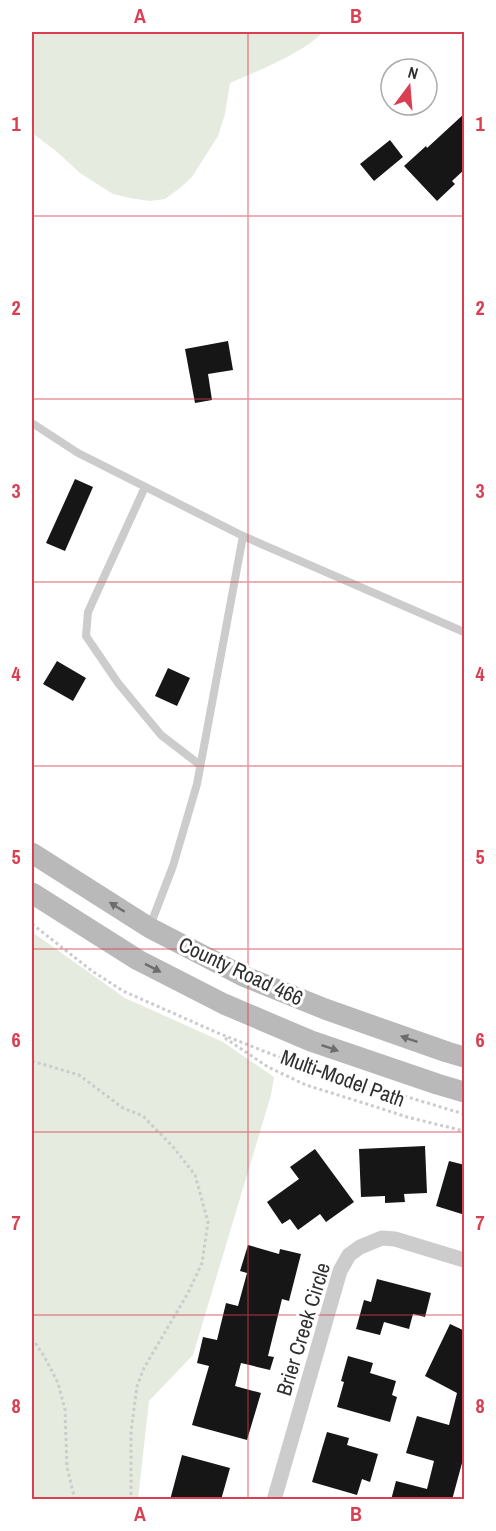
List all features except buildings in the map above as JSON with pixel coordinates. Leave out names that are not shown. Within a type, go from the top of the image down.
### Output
[{"type":"main road","name":"County Road 466","points":[[32,854],[150,928],[253,980],[325,1009],[465,1057]]},
{"type":"main road","name":"County Road 466","points":[[32,893],[138,960],[224,1004],[311,1041],[426,1081],[465,1092]]},
{"type":"main road","points":[[99,935],[125,942],[141,938],[150,928]]},
{"type":"street","name":"Brier Creek Circle","points":[[274,1500],[340,1271],[349,1255],[360,1247],[382,1238],[395,1239],[465,1260]]},
{"type":"lane","points":[[32,423],[78,453],[243,536],[465,632]]},
{"type":"lane","points":[[144,487],[88,612],[86,636],[118,683],[161,735],[200,765]]},
{"type":"lane","points":[[150,928],[173,866],[197,784],[243,536]]},
{"type":"path","name":"Multi-Model Path","points":[[32,924],[92,971],[123,991],[218,1033],[337,1080],[384,1090],[465,1114]]},
{"type":"path","name":"Multi-Model Path","points":[[218,1033],[268,1067],[306,1085],[407,1117],[465,1131]]},
{"type":"path","points":[[32,1061],[78,1075],[123,1108],[143,1116],[174,1148],[195,1175],[208,1222],[202,1263],[188,1293],[144,1368],[137,1386],[131,1432],[131,1500]]},
{"type":"path","points":[[32,1338],[58,1383],[66,1410],[67,1467],[75,1500]]},
{"type":"shaded area","points":[[32,32],[323,32],[293,54],[230,83],[225,114],[218,136],[192,177],[165,199],[150,201],[113,194],[80,173],[32,133]]},
{"type":"shaded area","points":[[32,932],[125,998],[223,1042],[274,1077],[271,1095],[193,1355],[149,1401],[138,1499],[32,1499]]}]
